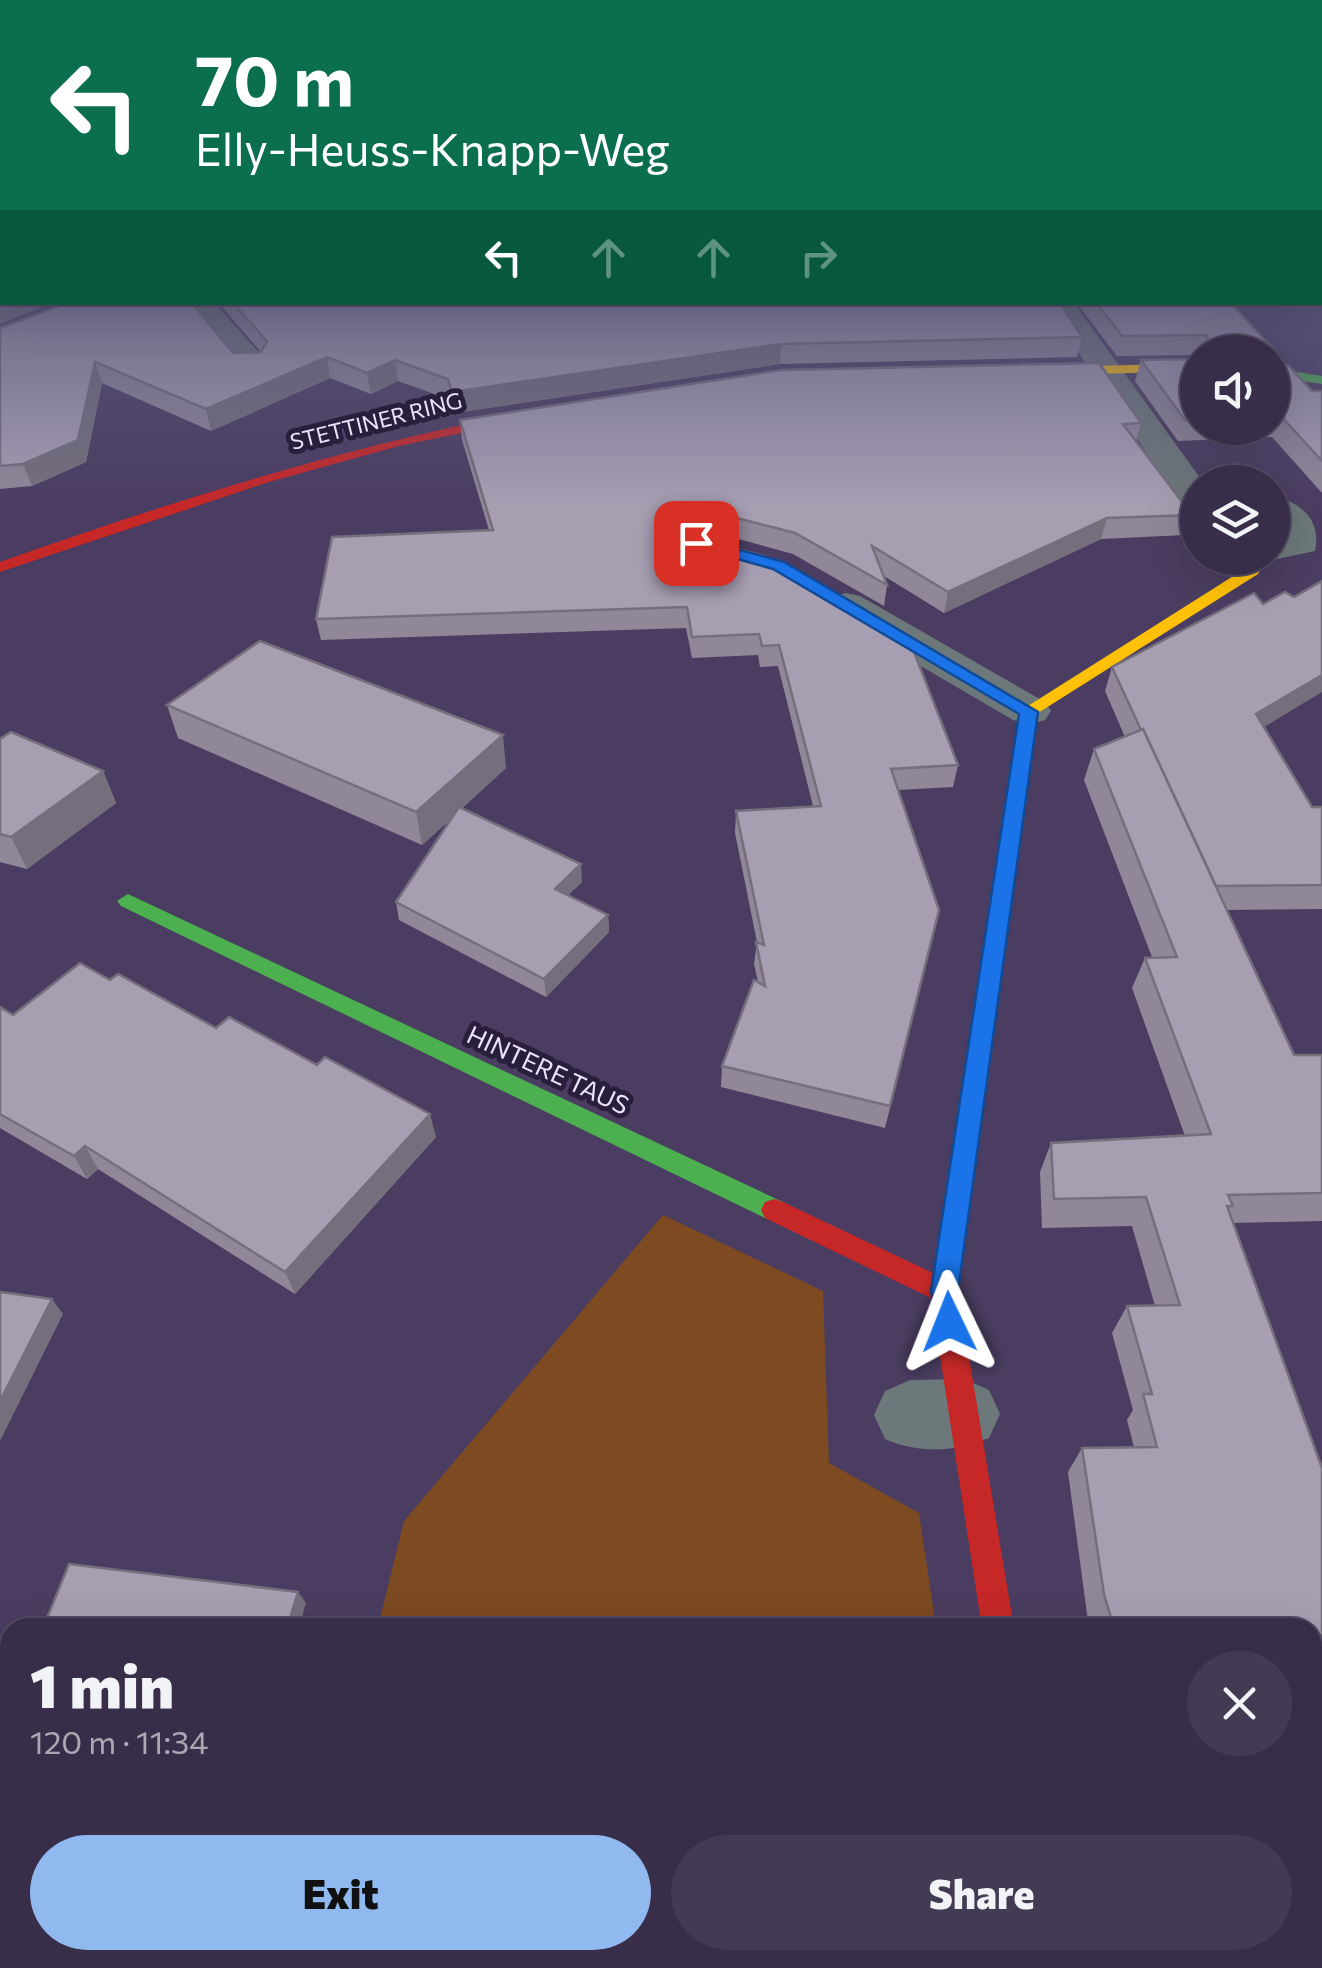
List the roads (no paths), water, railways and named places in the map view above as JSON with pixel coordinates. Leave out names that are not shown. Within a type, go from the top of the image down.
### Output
[{"type":"street","points":[[215,322],[252,364]]},
{"type":"street","points":[[1071,322],[1180,476]]},
{"type":"street","points":[[997,372],[1180,367]]},
{"type":"street","points":[[1290,375],[1322,380]]},
{"type":"street","name":"STETTINER RING","points":[[0,567],[238,482],[468,424],[566,409]]},
{"type":"street","points":[[1290,514],[1315,531],[1302,543],[1290,545]]},
{"type":"street","points":[[995,1618],[937,1414],[944,1291],[1029,712],[1246,575]]},
{"type":"street","points":[[812,585],[1029,712]]},
{"type":"street","name":"HINTERE TAUS","points":[[128,900],[944,1291]]}]
